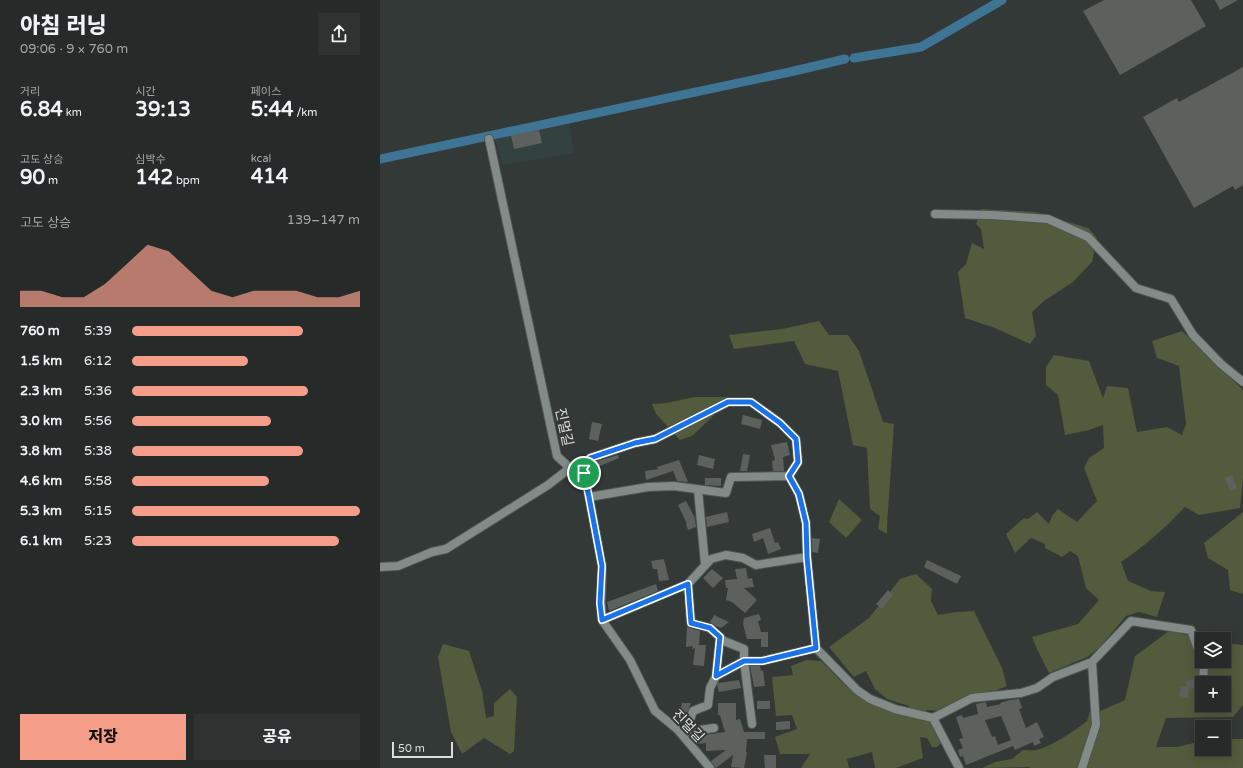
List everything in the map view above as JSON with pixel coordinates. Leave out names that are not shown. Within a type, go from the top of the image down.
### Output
[{"type":"street","name":"진멀길","points":[[489,139],[556,456],[570,468],[584,473],[602,566],[600,603],[602,620],[630,660],[655,711],[678,730],[710,768]]},
{"type":"street","points":[[935,214],[992,214],[1048,219],[1088,237],[1136,288],[1170,299],[1193,335],[1221,364],[1243,382]]},
{"type":"street","points":[[584,473],[590,458],[635,443],[655,439],[728,402],[751,402],[780,423],[796,439],[798,462],[789,476]]},
{"type":"street","points":[[380,567],[398,566],[446,548],[548,485],[570,468]]},
{"type":"street","points":[[589,497],[648,487],[674,486],[726,493],[731,477],[789,476]]},
{"type":"street","points":[[789,476],[799,494],[806,523],[807,557],[816,648],[857,690],[870,699],[895,709],[934,718],[972,698],[1020,693],[1037,688],[1053,677],[1092,662],[1132,621],[1191,630],[1204,666],[1203,676]]},
{"type":"street","points":[[698,490],[705,564]]},
{"type":"street","points":[[602,620],[688,584],[711,559],[726,555],[743,558],[756,565],[807,557]]},
{"type":"street","points":[[688,584],[691,623],[710,628],[724,641],[744,650],[752,724]]},
{"type":"street","points":[[697,754],[686,732],[693,710],[708,705],[710,688],[716,676],[720,637]]},
{"type":"street","points":[[716,676],[744,661],[762,661],[816,648]]},
{"type":"street","points":[[1082,768],[1096,725],[1092,662]]},
{"type":"street","points":[[934,718],[959,768]]},
{"type":"street","points":[[686,732],[714,728]]},
{"type":"shaded area","points":[[569,124],[574,153],[502,165],[495,139]]},
{"type":"green space","points":[[981,209],[1035,212],[1088,228],[1097,238],[1092,262],[1073,282],[1044,301],[1032,312],[1036,336],[1030,344],[995,328],[965,318],[958,272],[966,264],[972,243],[984,249],[981,229],[976,224]]},
{"type":"green space","points":[[819,321],[829,335],[848,335],[859,351],[883,422],[894,424],[887,534],[878,529],[880,516],[870,509],[867,448],[853,445],[838,371],[805,364],[794,341],[734,349],[729,335],[782,329]]},
{"type":"green space","points":[[1182,331],[1243,390],[1243,478],[1240,508],[1199,515],[1185,507],[1138,550],[1121,562],[1128,581],[1151,591],[1165,592],[1157,617],[1139,612],[1126,616],[1099,648],[1087,657],[1049,673],[1032,637],[1078,624],[1099,600],[1086,588],[1078,556],[1070,551],[1062,557],[1045,548],[1045,544],[1031,538],[1015,553],[1006,534],[1024,518],[1028,519],[1037,512],[1049,524],[1052,516],[1058,509],[1077,522],[1097,501],[1084,468],[1089,458],[1104,448],[1103,425],[1089,430],[1065,435],[1058,395],[1046,385],[1046,367],[1054,355],[1089,361],[1103,398],[1107,386],[1128,388],[1137,432],[1167,427],[1182,435],[1186,424],[1179,366],[1157,358],[1152,341]]},
{"type":"green space","points":[[695,397],[726,397],[713,416],[692,436],[680,440],[656,414],[652,404],[666,403]]},
{"type":"green space","points":[[839,499],[862,520],[846,538],[829,522]]},
{"type":"green space","points":[[1243,512],[1243,594],[1230,590],[1228,570],[1208,558],[1204,543]]},
{"type":"green space","points":[[916,574],[932,589],[931,601],[938,615],[974,611],[1002,668],[1007,686],[992,692],[981,693],[941,711],[926,710],[941,743],[937,747],[932,747],[927,738],[920,737],[923,758],[896,768],[875,768],[872,752],[847,759],[849,768],[801,768],[810,754],[780,754],[775,737],[797,729],[792,715],[776,716],[772,677],[793,675],[791,666],[806,660],[821,661],[847,687],[870,702],[907,714],[909,706],[887,699],[875,689],[866,671],[854,677],[829,647],[869,618],[900,579]]},
{"type":"green space","points":[[1169,631],[1195,637],[1195,668],[1231,668],[1231,644],[1243,645],[1243,705],[1233,717],[1166,718],[1156,747],[1177,747],[1195,743],[1195,756],[1231,756],[1231,739],[1243,739],[1243,768],[982,768],[995,762],[1012,759],[1023,750],[1034,750],[1056,742],[1087,721],[1090,711],[1098,712],[1125,700],[1135,656]]},
{"type":"green space","points":[[443,644],[469,651],[482,691],[486,718],[494,716],[494,703],[510,689],[517,697],[514,751],[510,754],[484,738],[462,754],[451,732],[438,657]]},
{"type":"building","points":[[1104,0],[1191,0],[1206,26],[1120,75],[1083,11]]},
{"type":"building","points":[[1215,0],[1238,0],[1220,10]]},
{"type":"building","points":[[1243,67],[1243,185],[1235,190],[1233,186],[1194,208],[1143,117],[1177,98],[1179,102]]},
{"type":"building","points":[[539,130],[542,143],[514,149],[511,135]]},
{"type":"building","points":[[743,415],[762,420],[760,429],[741,424]]},
{"type":"building","points":[[592,422],[602,424],[598,441],[589,439]]},
{"type":"building","points":[[787,442],[790,455],[783,457],[784,471],[773,471],[772,461],[775,460],[771,445]]},
{"type":"building","points":[[743,454],[750,455],[747,471],[740,471]]},
{"type":"building","points":[[618,455],[619,458],[595,468],[594,462]]},
{"type":"building","points":[[699,455],[715,459],[713,469],[697,465]]},
{"type":"building","points":[[679,460],[688,482],[677,481],[673,471],[646,480],[645,471],[658,469],[657,467]]},
{"type":"building","points":[[1232,475],[1237,488],[1230,491],[1225,478]]},
{"type":"building","points":[[705,478],[721,478],[721,486],[705,485]]},
{"type":"building","points":[[686,501],[695,518],[696,527],[688,530],[687,524],[678,505]]},
{"type":"building","points":[[727,512],[729,522],[707,527],[706,517]]},
{"type":"building","points":[[770,528],[775,543],[778,542],[781,549],[768,554],[763,538],[754,542],[752,534]]},
{"type":"building","points":[[812,538],[820,539],[818,553],[812,552]]},
{"type":"building","points":[[664,559],[669,580],[659,581],[657,569],[653,569],[651,561]]},
{"type":"building","points":[[927,560],[961,576],[957,584],[924,567]]},
{"type":"building","points":[[746,568],[748,579],[752,578],[754,587],[744,588],[757,600],[745,613],[732,602],[726,600],[728,588],[726,588],[725,580],[737,579],[735,569]]},
{"type":"building","points":[[712,569],[723,578],[713,588],[703,578]]},
{"type":"building","points":[[656,584],[658,591],[609,611],[607,602]]},
{"type":"building","points":[[888,590],[893,595],[882,609],[876,604]]},
{"type":"building","points":[[759,614],[761,620],[758,621],[761,632],[768,632],[768,647],[761,647],[761,639],[747,639],[743,624],[744,618]]},
{"type":"building","points":[[714,615],[729,622],[721,628],[716,626],[710,622]]},
{"type":"building","points":[[687,627],[700,631],[699,645],[706,645],[704,666],[693,665],[695,648],[692,649],[693,646],[686,647]]},
{"type":"building","points":[[750,666],[760,666],[761,671],[763,670],[765,686],[754,687]]},
{"type":"building","points":[[1195,679],[1195,687],[1189,689],[1188,698],[1179,696],[1181,686],[1187,687],[1186,681]]},
{"type":"building","points":[[739,680],[741,688],[719,692],[717,685],[718,683]]},
{"type":"building","points":[[1019,699],[1022,708],[1019,709],[1026,728],[1037,722],[1044,737],[1039,739],[1041,743],[1034,746],[1033,742],[1015,750],[1013,746],[966,765],[963,756],[960,757],[958,750],[963,748],[959,739],[963,738],[956,717],[962,715],[963,718],[978,714],[976,704],[986,702],[987,707],[1001,704],[1000,703]],"holes":[[[1001,716],[1011,740],[998,745],[995,736],[992,737],[985,720]]]},
{"type":"building","points":[[757,701],[770,701],[770,709],[757,709]]},
{"type":"building","points":[[682,703],[691,703],[683,723],[678,721]]},
{"type":"building","points":[[718,703],[736,703],[736,720],[740,719],[744,732],[765,732],[765,739],[747,739],[747,752],[744,768],[731,767],[733,755],[716,768],[711,761],[726,750],[706,751],[706,743],[698,744],[697,736],[725,732],[720,715],[718,715]]},
{"type":"building","points":[[790,721],[790,729],[776,730],[776,722]]},
{"type":"building","points":[[764,755],[776,755],[776,768],[765,768]]},
{"type":"waterway","points":[[854,58],[921,47],[1002,0]]},
{"type":"waterway","points":[[380,159],[845,59]]},
{"type":"route","points":[[728,402],[751,402],[765,411],[796,439],[798,462],[789,476],[799,494],[806,523],[807,557],[816,648],[762,661],[744,661],[716,676],[720,637],[710,628],[691,623],[688,584],[602,620],[600,603],[602,566],[584,473],[590,458],[635,443],[655,439],[728,402]]}]
